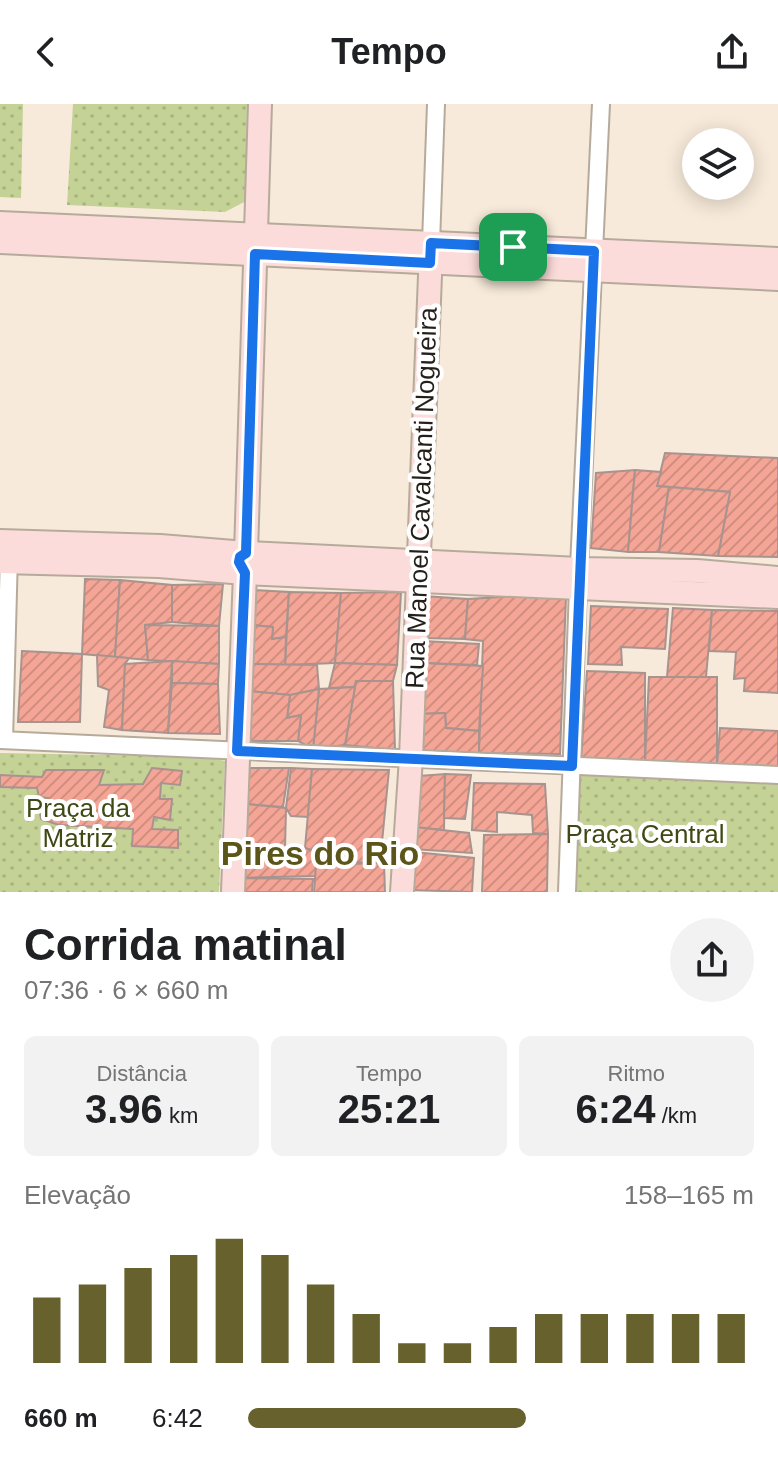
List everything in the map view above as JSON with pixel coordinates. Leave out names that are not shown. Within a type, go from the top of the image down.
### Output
[{"type":"street","points":[[233,892],[260,104]]},
{"type":"street","name":"Rua Manoel Cavalcanti Nogueira","points":[[402,892],[411,758],[436,104]]},
{"type":"street","points":[[567,892],[601,104]]},
{"type":"street","points":[[0,223],[255,245]]},
{"type":"street","points":[[0,242],[255,245],[431,253],[594,261],[778,279]]},
{"type":"street","points":[[594,261],[778,259]]},
{"type":"street","points":[[778,578],[697,582],[579,579],[159,556],[4,551],[2,740],[778,775]]},
{"type":"street","points":[[697,582],[778,597]]},
{"type":"green space","points":[[0,104],[23,104],[21,198],[0,197]]},
{"type":"green space","points":[[73,104],[247,104],[246,201],[225,212],[67,205]]},
{"type":"green space","name":"Praça da Matriz","points":[[0,753],[208,757],[225,761],[219,892],[0,892]]},
{"type":"green space","name":"Praça Central","points":[[577,773],[778,782],[778,892],[573,892]]},
{"type":"building","points":[[665,453],[778,458],[778,557],[718,556],[730,492],[657,486]]},
{"type":"building","points":[[635,470],[628,552],[591,548],[596,473]]},
{"type":"building","points":[[635,470],[661,472],[657,486],[669,487],[659,552],[628,552]]},
{"type":"building","points":[[669,487],[730,492],[718,556],[659,552]]},
{"type":"building","points":[[85,579],[120,580],[115,657],[82,654]]},
{"type":"building","points":[[120,580],[172,585],[172,622],[145,625],[148,660],[115,657]]},
{"type":"building","points":[[223,584],[219,626],[172,622],[172,585]]},
{"type":"building","points":[[254,590],[289,592],[286,637],[272,639],[273,627],[251,625]]},
{"type":"building","points":[[289,592],[341,593],[335,663],[285,665]]},
{"type":"building","points":[[401,592],[397,665],[335,663],[341,593]]},
{"type":"building","points":[[423,596],[468,599],[465,639],[422,638]]},
{"type":"building","points":[[566,597],[560,754],[479,753],[483,641],[465,639],[468,599]]},
{"type":"building","points":[[591,606],[668,609],[665,649],[621,647],[622,665],[588,664]]},
{"type":"building","points":[[673,608],[712,610],[706,677],[667,677]]},
{"type":"building","points":[[712,610],[778,611],[778,693],[744,691],[745,678],[734,679],[736,652],[709,651]]},
{"type":"building","points":[[145,625],[219,626],[219,664],[148,660]]},
{"type":"building","points":[[251,625],[273,627],[272,639],[286,637],[285,665],[252,664]]},
{"type":"building","points":[[423,641],[479,644],[477,665],[423,663]]},
{"type":"building","points":[[22,651],[82,654],[80,722],[18,722]]},
{"type":"building","points":[[97,655],[129,658],[125,664],[122,730],[104,727],[109,690],[98,686]]},
{"type":"building","points":[[172,661],[219,664],[218,684],[172,683]]},
{"type":"building","points":[[172,661],[168,733],[122,730],[125,664]]},
{"type":"building","points":[[335,663],[397,665],[393,681],[356,681],[355,687],[329,688]]},
{"type":"building","points":[[423,663],[483,666],[479,731],[446,728],[445,713],[418,714]]},
{"type":"building","points":[[252,664],[317,665],[319,689],[290,695],[249,691]]},
{"type":"building","points":[[587,671],[645,673],[645,762],[581,760]]},
{"type":"building","points":[[649,677],[717,677],[717,765],[645,762]]},
{"type":"building","points":[[356,681],[393,681],[395,750],[345,745]]},
{"type":"building","points":[[172,683],[218,684],[220,734],[168,733]]},
{"type":"building","points":[[355,687],[345,745],[313,749],[319,689]]},
{"type":"building","points":[[319,689],[313,749],[298,741],[301,715],[287,718],[290,695]]},
{"type":"building","points":[[249,691],[290,695],[287,718],[301,715],[298,741],[245,741]]},
{"type":"building","points":[[445,713],[446,728],[479,731],[479,753],[417,753],[418,714]]},
{"type":"building","points":[[720,728],[778,731],[778,768],[717,765]]},
{"type":"building","points":[[152,768],[182,771],[180,785],[161,783],[160,799],[172,799],[170,820],[154,817],[152,829],[178,830],[178,848],[132,846],[133,829],[59,825],[41,819],[39,807],[48,798],[39,797],[37,788],[0,787],[0,775],[42,777],[46,770],[104,770],[99,785],[143,784]]},
{"type":"building","points":[[250,768],[289,768],[283,807],[246,804]]},
{"type":"building","points":[[291,768],[312,769],[308,817],[291,816],[286,808]]},
{"type":"building","points":[[312,769],[389,770],[380,863],[319,861],[318,852],[305,848]]},
{"type":"building","points":[[445,774],[444,830],[414,827],[419,776]]},
{"type":"building","points":[[445,774],[471,775],[465,819],[444,818]]},
{"type":"building","points":[[474,783],[545,784],[548,834],[533,833],[532,815],[497,812],[497,832],[472,830]]},
{"type":"building","points":[[246,804],[286,808],[285,848],[242,847]]},
{"type":"building","points":[[414,827],[469,833],[472,853],[413,849]]},
{"type":"building","points":[[548,834],[547,892],[482,892],[484,835]]},
{"type":"building","points":[[242,847],[305,848],[316,852],[316,876],[239,878]]},
{"type":"building","points":[[414,852],[474,858],[472,892],[410,890]]},
{"type":"building","points":[[384,863],[385,892],[314,892],[316,865]]},
{"type":"building","points":[[239,878],[313,879],[312,892],[238,892]]},
{"type":"district","name":"Pires do Rio","points":[[320,853]]},
{"type":"route","points":[[431,243],[513,247],[594,251],[572,766],[237,751],[245,573],[239,562],[246,553],[255,254],[430,263],[431,243]]}]
